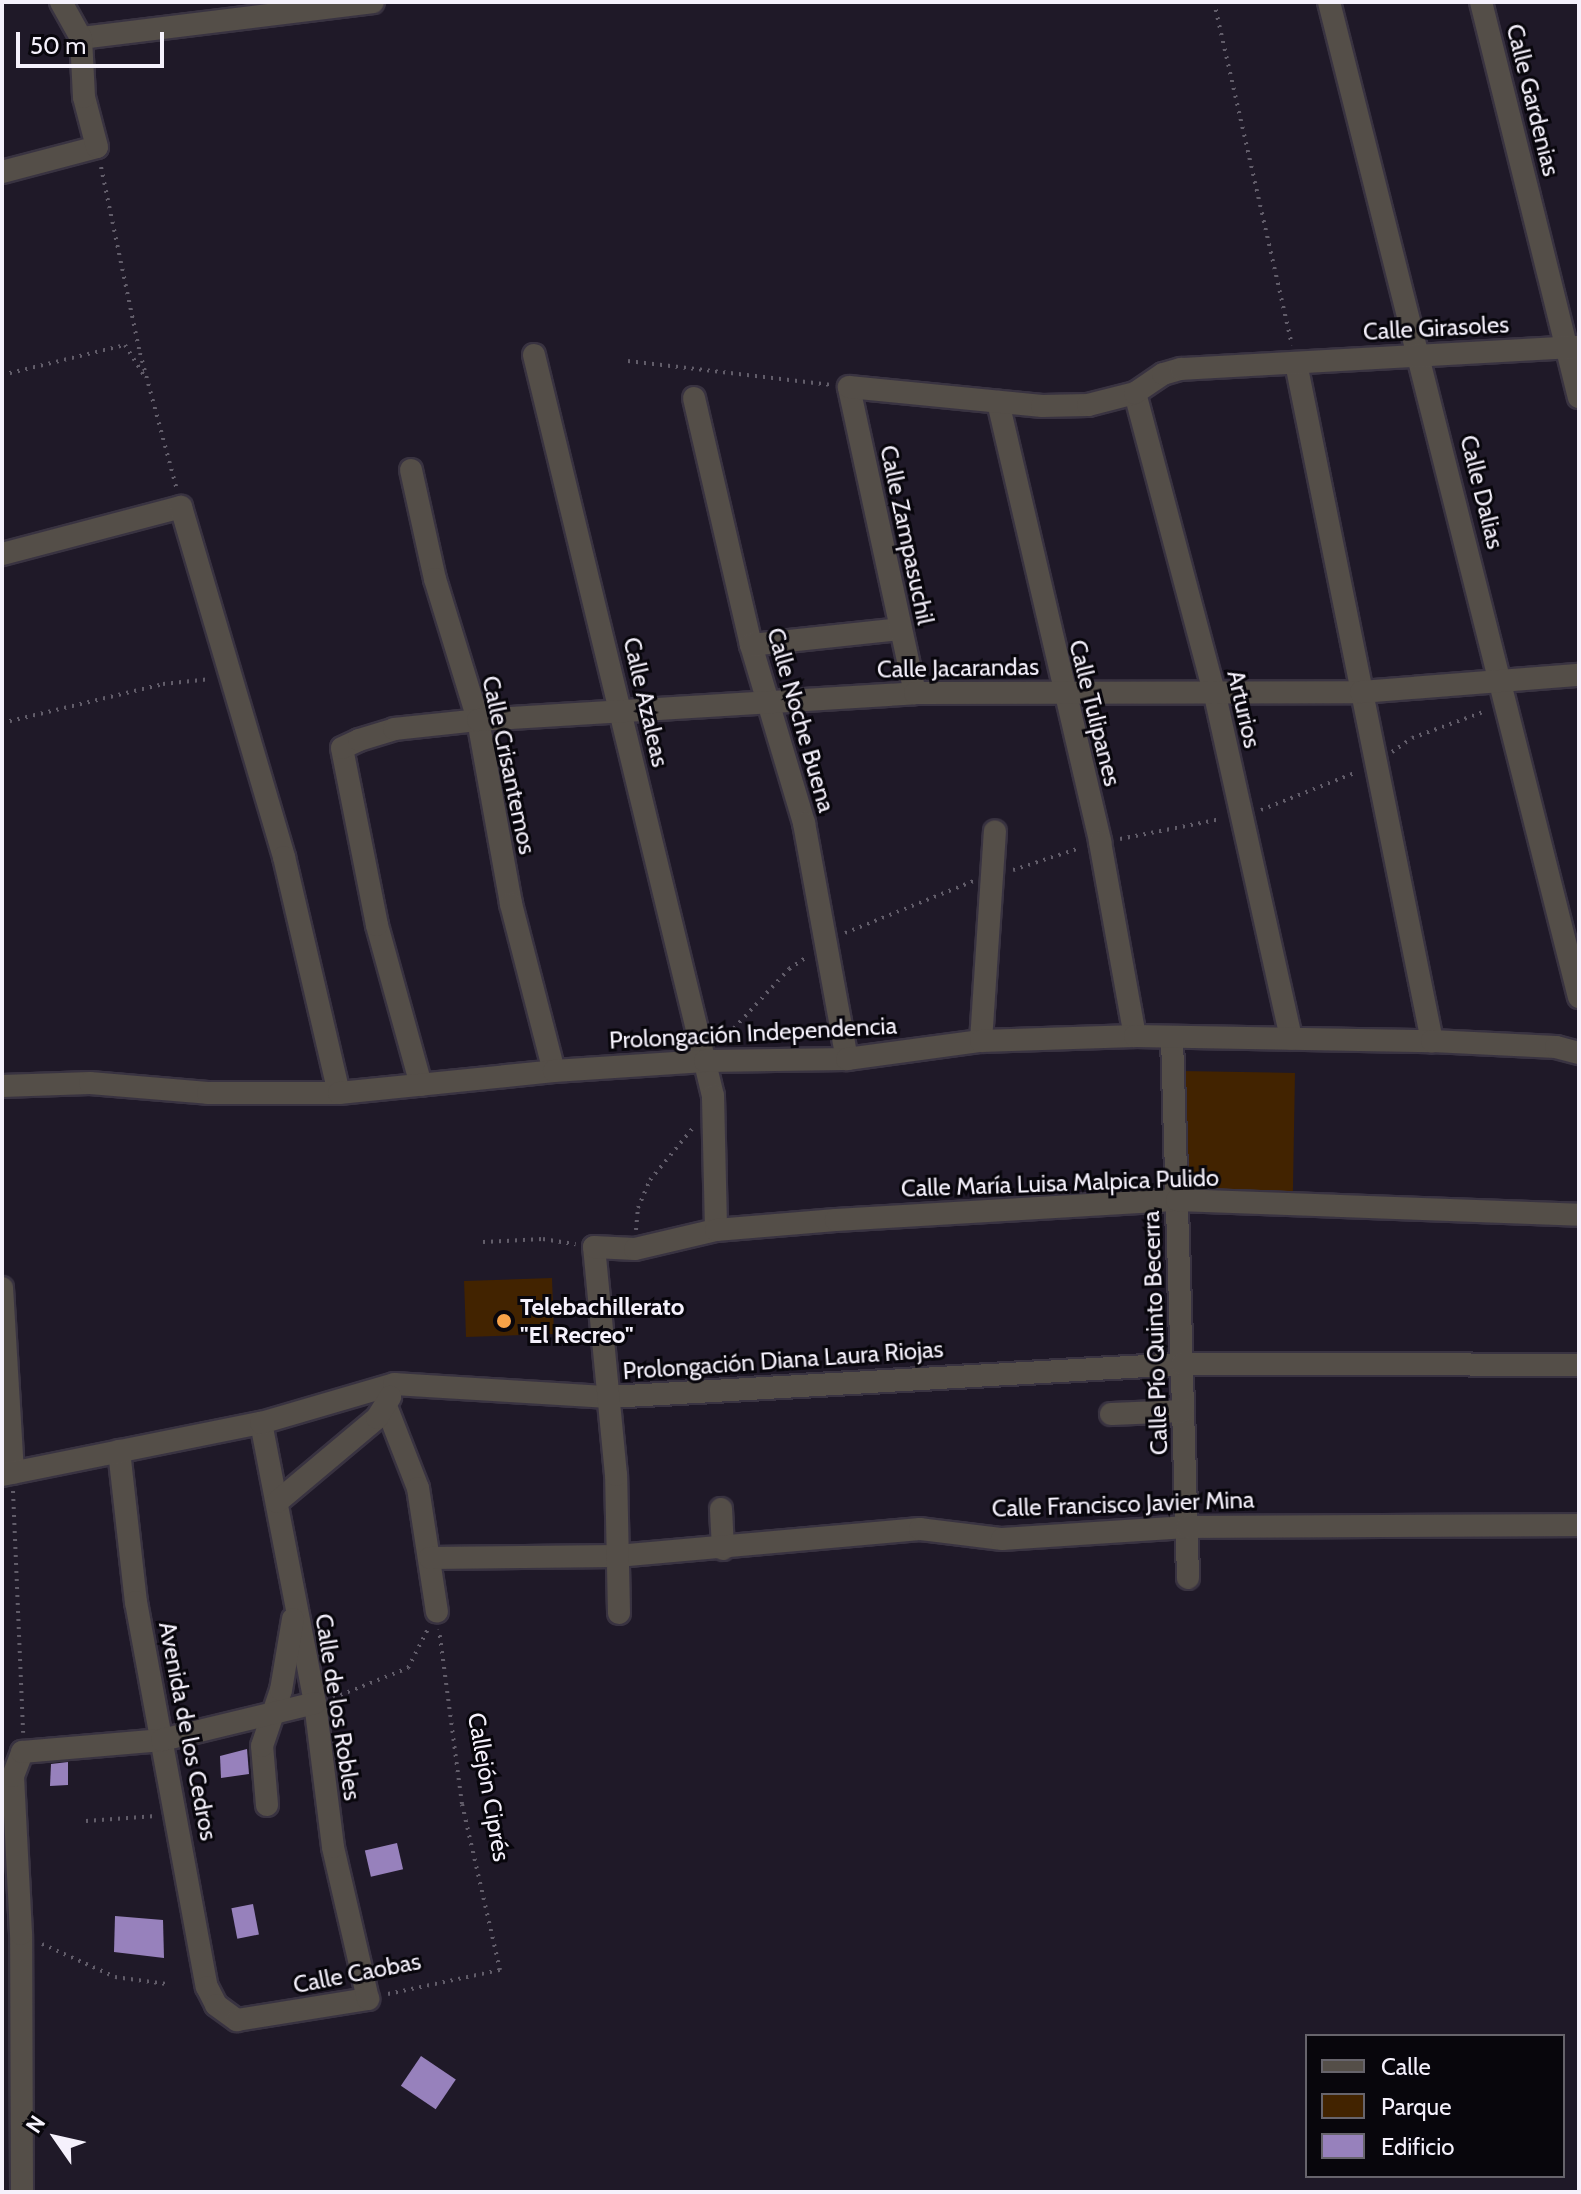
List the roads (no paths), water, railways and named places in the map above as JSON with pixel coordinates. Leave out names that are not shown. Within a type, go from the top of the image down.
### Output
[{"type":"street","points":[[2,172],[97,147],[84,97],[81,38],[61,2]]},
{"type":"street","points":[[81,38],[373,2]]},
{"type":"street","name":"Calle Dalias","points":[[1329,2],[1503,680],[1579,997]]},
{"type":"street","name":"Calle Gardenias","points":[[1481,2],[1573,347],[1579,397]]},
{"type":"street","name":"Calle Girasoles","points":[[849,387],[998,402],[1088,405],[1135,393],[1163,374],[1181,369],[1573,347]]},
{"type":"street","name":"Calle Azaleas","points":[[534,355],[713,1096],[716,1230]]},
{"type":"street","points":[[1296,363],[1432,1041]]},
{"type":"street","name":"Calle Zampasuchil","points":[[849,387],[915,693]]},
{"type":"street","name":"Arturios","points":[[1135,393],[1215,695],[1291,1039]]},
{"type":"street","name":"Calle Noche Buena","points":[[694,398],[751,645],[804,823],[847,1059]]},
{"type":"street","name":"Calle Tulipanes","points":[[998,402],[1100,842],[1135,1036]]},
{"type":"street","name":"Calle Crisantemos","points":[[411,470],[435,579],[478,720],[511,904],[554,1071]]},
{"type":"street","points":[[2,554],[181,507],[284,857],[339,1093]]},
{"type":"street","points":[[751,645],[900,629]]},
{"type":"street","name":"Calle Jacarandas","points":[[421,1085],[377,925],[342,748],[394,729],[478,720],[915,693],[1215,695],[1361,692],[1579,675]]},
{"type":"street","points":[[981,1041],[995,831]]},
{"type":"street","name":"Prolongación Independencia","points":[[2,1086],[90,1083],[208,1093],[339,1093],[554,1071],[705,1061],[847,1059],[981,1041],[1135,1036],[1432,1041],[1556,1047],[1579,1053]]},
{"type":"street","name":"Calle Pío Quinto Becerra","points":[[1172,1038],[1188,1578]]},
{"type":"street","name":"Prolongación Independencia","points":[[1556,1047],[1579,1040]]},
{"type":"street","name":"Calle María Luisa Malpica Pulido","points":[[609,1397],[594,1247],[635,1249],[716,1230],[1177,1200],[1579,1215]]},
{"type":"street","points":[[2,1288],[7,1474]]},
{"type":"street","name":"Prolongación Diana Laura Riojas","points":[[7,1474],[261,1423],[394,1384],[609,1397],[1182,1364],[1579,1365]]},
{"type":"street","points":[[277,1502],[386,1406],[394,1384]]},
{"type":"street","points":[[609,1397],[619,1613]]},
{"type":"street","points":[[386,1406],[418,1488],[437,1612]]},
{"type":"street","points":[[1111,1414],[1183,1411]]},
{"type":"street","name":"Calle de los Robles","points":[[261,1423],[315,1703],[333,1847],[368,1999]]},
{"type":"street","name":"Avenida de los Cedros","points":[[119,1451],[136,1602],[179,1814],[207,1987],[225,2014]]},
{"type":"street","points":[[721,1509],[723,1549]]},
{"type":"street","name":"Calle Francisco Javier Mina","points":[[430,1558],[617,1556],[723,1549],[920,1529],[1002,1539],[1187,1527],[1579,1525]]},
{"type":"street","points":[[267,1805],[262,1746],[268,1716],[285,1677],[295,1602]]},
{"type":"street","points":[[22,2192],[21,1934],[13,1776],[22,1752],[162,1740],[315,1703]]},
{"type":"street","name":"Calle Caobas","points":[[225,2014],[257,2020],[368,1999]]},
{"type":"place","name":"Telebachillerato \"El Recreo\"","points":[[504,1321]]}]
